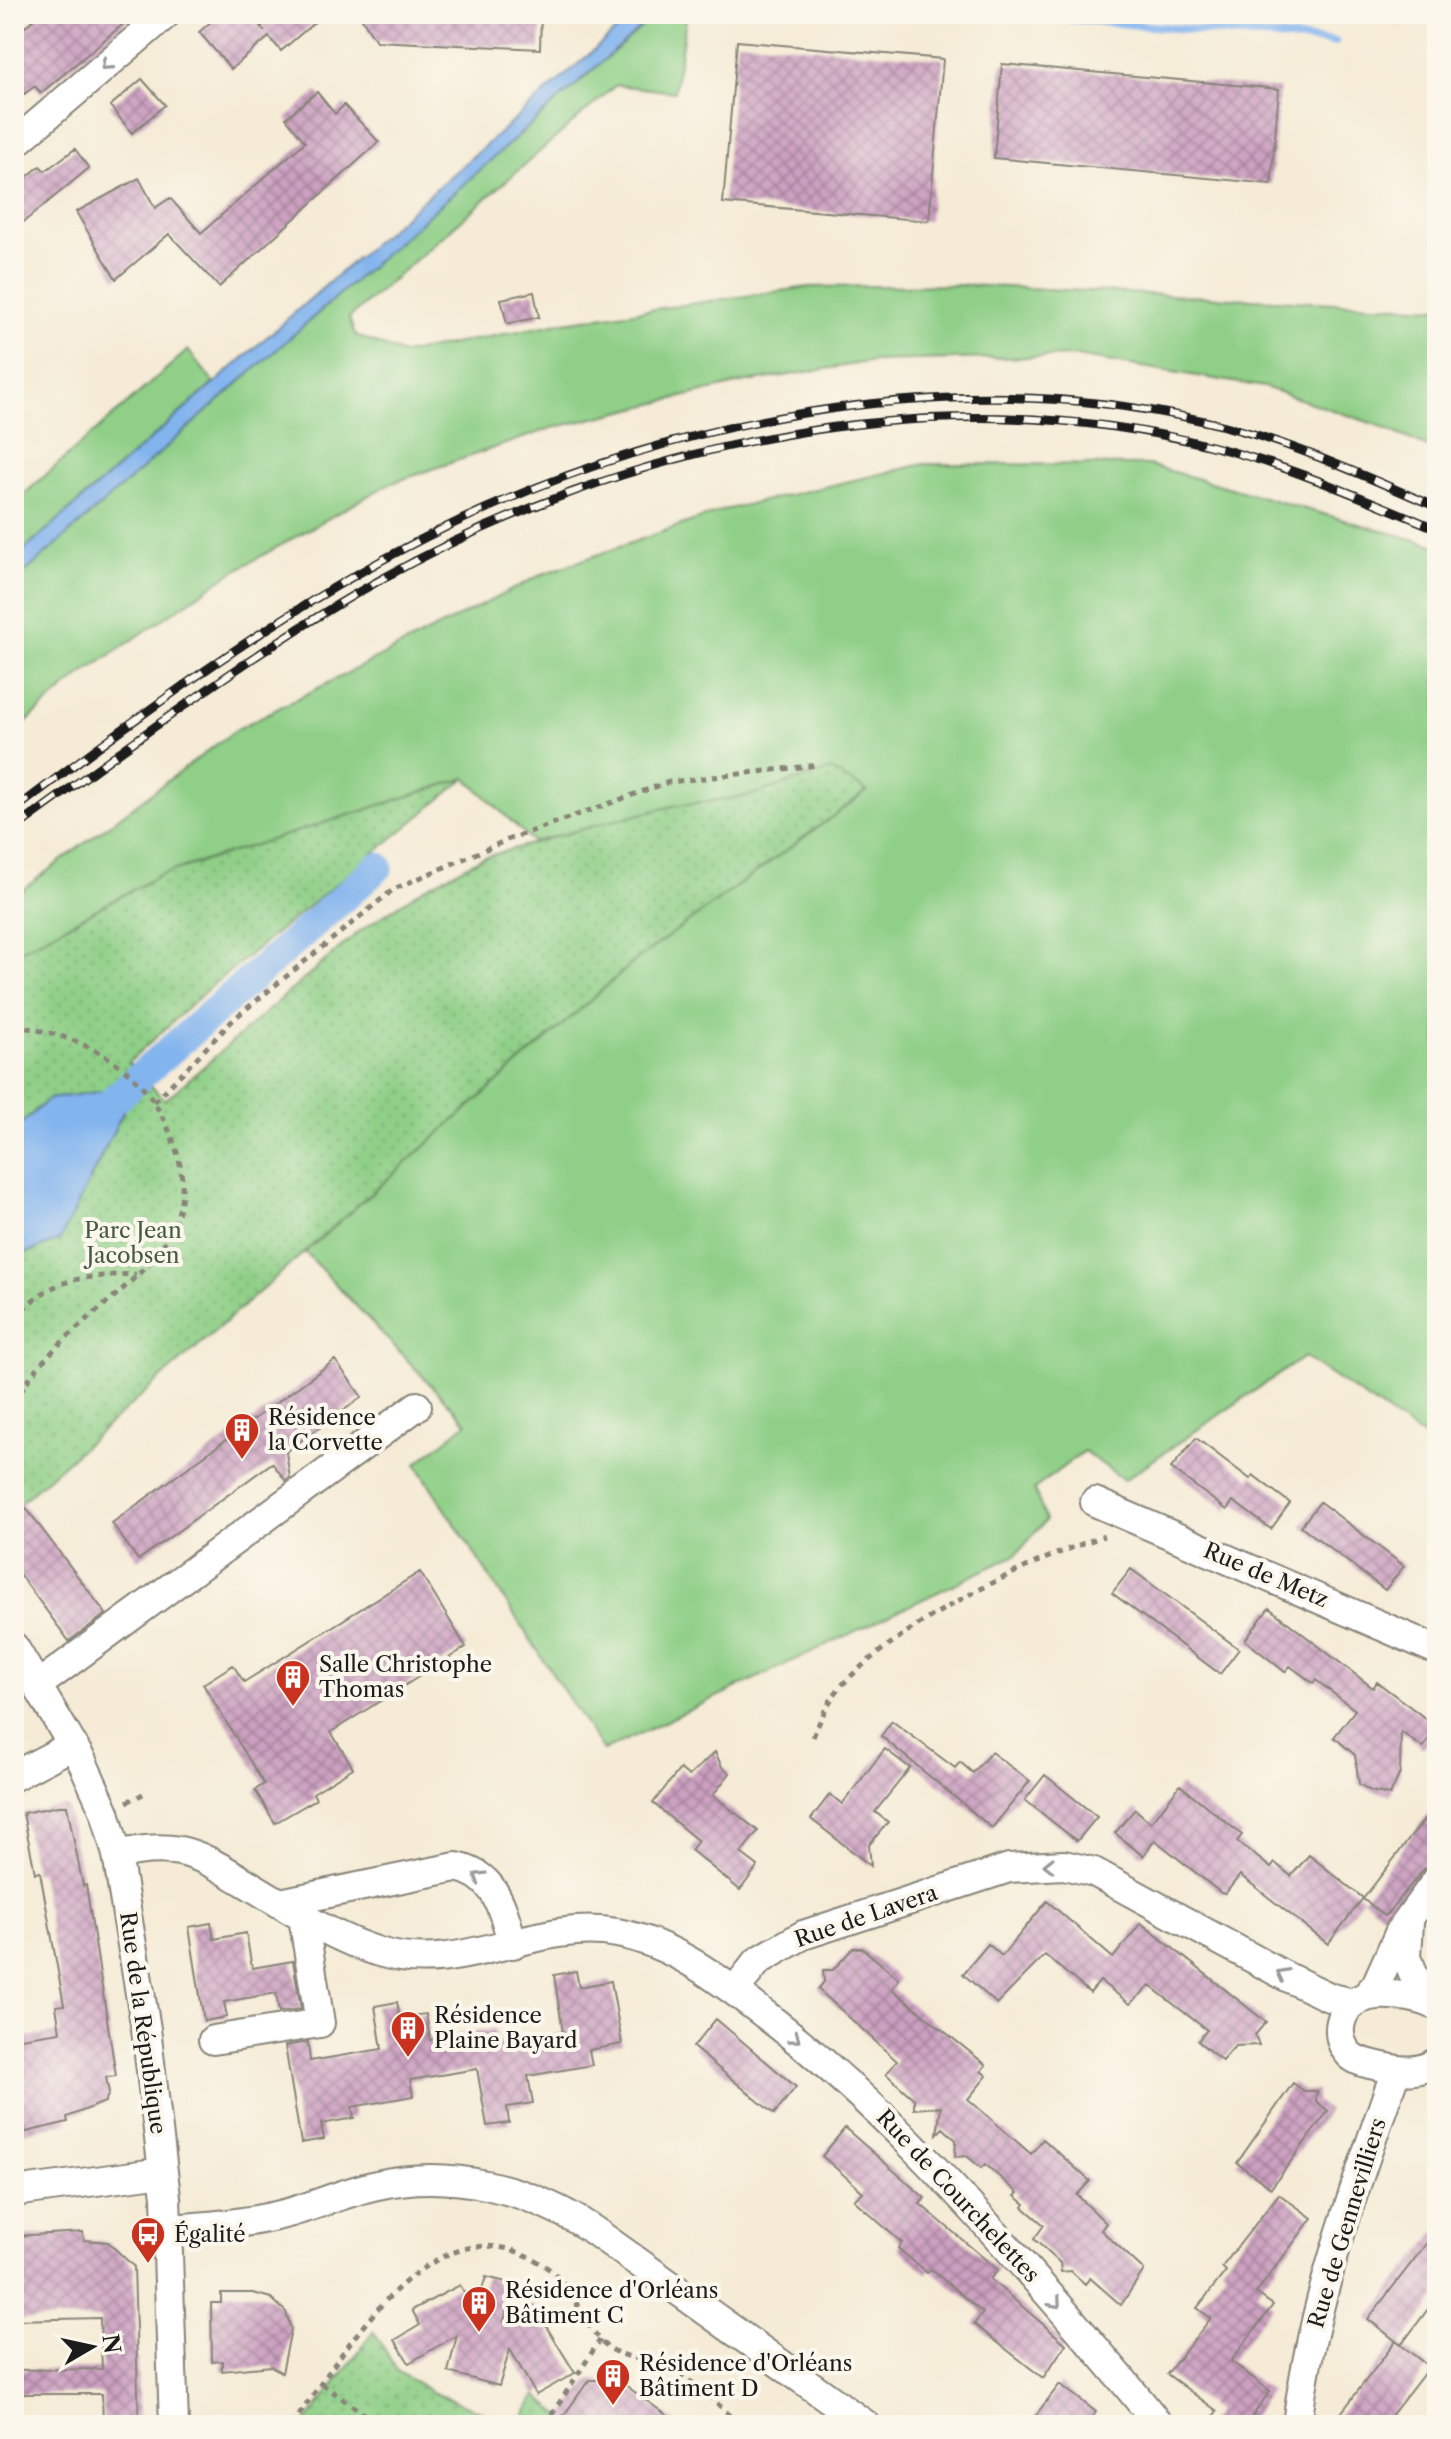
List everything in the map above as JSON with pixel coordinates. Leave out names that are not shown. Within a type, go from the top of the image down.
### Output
[{"type":"street","points":[[14,144],[166,14]]},
{"type":"street","points":[[38,1685],[417,1406]]},
{"type":"street","name":"Rue de Metz","points":[[1095,1502],[1437,1650]]},
{"type":"street","name":"Rue de la République","points":[[14,1647],[73,1745],[101,1803],[117,1855],[146,2029],[163,2172],[168,2229],[174,2425]]},
{"type":"street","points":[[14,1776],[73,1745]]},
{"type":"street","points":[[117,1855],[155,1849],[184,1852],[207,1860],[292,1910],[366,1948],[409,1959],[445,1959],[569,1931],[615,1932],[669,1951],[734,1991]]},
{"type":"street","name":"Rue de Lavera","points":[[734,1991],[758,1961],[803,1935],[1009,1868],[1044,1864],[1081,1868],[1102,1876],[1329,1997],[1430,2003]]},
{"type":"street","points":[[292,1910],[456,1867],[476,1873],[490,1884],[513,1944]]},
{"type":"street","points":[[1433,2069],[1396,2070],[1360,2061],[1346,2050],[1340,2037],[1340,2024],[1376,1985],[1391,1947],[1437,1880]]},
{"type":"street","points":[[213,2040],[320,2023],[292,1910]]},
{"type":"street","points":[[1412,1913],[1406,1938],[1407,1957],[1430,2003]]},
{"type":"street","name":"Rue de Courchelettes","points":[[734,1991],[832,2067],[898,2128],[1121,2377],[1159,2425]]},
{"type":"street","name":"Rue de Gennevilliers","points":[[1297,2425],[1307,2358],[1327,2274],[1396,2070]]},
{"type":"street","points":[[14,2192],[163,2172]]},
{"type":"street","points":[[168,2229],[274,2216],[389,2182],[443,2180],[514,2191],[578,2220],[866,2425]]},
{"type":"path","points":[[154,1102],[235,1018],[394,889],[507,840],[669,782],[818,765]]},
{"type":"path","points":[[14,1026],[66,1038],[113,1059],[124,1069],[154,1102],[178,1163],[181,1203],[165,1245],[48,1358],[14,1403]]},
{"type":"path","points":[[14,1318],[42,1291],[86,1277],[137,1274]]},
{"type":"path","points":[[14,1449],[17,1456]]},
{"type":"path","points":[[813,1737],[842,1685],[875,1657],[923,1624],[1046,1558],[1103,1536],[1151,1525]]},
{"type":"path","points":[[292,2425],[403,2281],[427,2264],[471,2249],[506,2250],[546,2268],[572,2294],[600,2340],[613,2350],[676,2372],[714,2399],[740,2425]]},
{"type":"path","points":[[545,2425],[600,2340]]},
{"type":"path","points":[[322,2384],[379,2425]]},
{"type":"green space","points":[[656,14],[687,14],[674,92],[616,85],[349,318],[355,335],[403,354],[564,322],[809,287],[965,285],[1437,308],[1437,451],[1377,425],[1264,387],[1076,356],[874,361],[741,383],[552,428],[389,484],[226,576],[78,677],[14,733],[14,582]]},
{"type":"green space","points":[[188,350],[214,383],[14,559],[14,503]]},
{"type":"green space","points":[[924,464],[1149,465],[1437,546],[1437,1446],[1304,1357],[1124,1480],[1084,1451],[1034,1489],[1046,1520],[1016,1555],[603,1751],[416,1464],[467,1423],[305,1252],[636,960],[866,792],[831,770],[748,796],[673,806],[533,842],[466,778],[160,875],[14,954],[14,896],[237,729],[543,574],[724,510]]},
{"type":"green space","name":"Parc Jean Jacobsen","points":[[831,770],[867,791],[636,960],[14,1508],[14,954],[160,875],[466,778],[210,987],[128,1063],[165,1100],[357,933],[423,889],[481,858],[673,806],[748,796]]},
{"type":"green space","points":[[374,2331],[397,2371],[432,2392],[515,2425],[304,2425]]},
{"type":"green space","points":[[536,2395],[563,2417],[559,2425],[519,2425]]},
{"type":"water","points":[[635,14],[656,14],[14,582],[14,559]]},
{"type":"water","points":[[129,1082],[135,1088],[60,1240],[14,1258],[14,1130],[49,1099],[122,1088]]},
{"type":"building","points":[[40,14],[135,14],[41,93],[35,86],[24,94],[14,81],[14,36]]},
{"type":"building","points":[[220,14],[250,14],[265,32],[261,27],[278,14],[324,14],[281,51],[269,37],[231,69],[199,32]]},
{"type":"building","points":[[359,14],[541,14],[540,49],[376,41]]},
{"type":"building","points":[[737,41],[943,59],[929,221],[723,203]]},
{"type":"building","points":[[1002,64],[1279,89],[1271,184],[994,158]]},
{"type":"building","points":[[142,79],[165,105],[132,133],[110,106]]},
{"type":"building","points":[[317,92],[335,114],[344,105],[379,142],[219,287],[169,234],[116,279],[76,212],[139,178],[155,208],[170,198],[201,233],[305,142],[286,118]]},
{"type":"building","points":[[75,149],[89,168],[14,230],[14,188],[40,166],[45,171]]},
{"type":"building","points":[[534,292],[539,317],[507,324],[501,299]]},
{"type":"building","name":"Résidence la Corvette","points":[[335,1360],[362,1397],[286,1452],[290,1478],[286,1481],[272,1463],[138,1560],[112,1523]]},
{"type":"building","points":[[1196,1438],[1250,1479],[1253,1475],[1290,1503],[1271,1529],[1233,1501],[1227,1510],[1171,1468]]},
{"type":"building","points":[[14,1492],[106,1614],[69,1641],[14,1567]]},
{"type":"building","points":[[1320,1502],[1404,1566],[1385,1590],[1301,1526]]},
{"type":"building","points":[[1131,1569],[1239,1649],[1220,1674],[1112,1593]]},
{"type":"building","name":"Salle Christophe Thomas","points":[[420,1572],[466,1647],[331,1732],[353,1768],[313,1793],[316,1799],[275,1823],[255,1790],[264,1784],[203,1684],[233,1665],[244,1682]]},
{"type":"building","points":[[1269,1608],[1373,1688],[1377,1682],[1437,1727],[1423,1748],[1401,1732],[1400,1773],[1390,1795],[1371,1791],[1359,1784],[1355,1755],[1334,1737],[1355,1710],[1316,1680],[1313,1683],[1290,1666],[1285,1672],[1245,1640]]},
{"type":"building","points":[[892,1721],[955,1768],[960,1762],[973,1773],[991,1752],[1030,1781],[992,1828],[881,1736]]},
{"type":"building","points":[[885,1749],[910,1768],[875,1812],[888,1822],[869,1845],[871,1866],[811,1819],[830,1794],[842,1804]]},
{"type":"building","points":[[715,1752],[722,1767],[730,1773],[713,1795],[758,1831],[741,1853],[758,1866],[740,1890],[691,1850],[698,1841],[653,1803],[680,1769],[689,1776]]},
{"type":"building","points":[[1045,1775],[1097,1817],[1077,1841],[1025,1800]]},
{"type":"building","points":[[1180,1785],[1242,1835],[1237,1841],[1271,1868],[1275,1863],[1291,1876],[1309,1855],[1363,1898],[1328,1944],[1240,1875],[1225,1894],[1221,1893],[1155,1840],[1143,1856],[1115,1833],[1135,1809],[1151,1823]]},
{"type":"building","points":[[1437,1803],[1437,1863],[1424,1869],[1385,1916],[1363,1899]]},
{"type":"building","points":[[67,1806],[83,1886],[86,1885],[116,2076],[106,2077],[109,2093],[105,2102],[67,2117],[68,2122],[14,2135],[14,2039],[60,2032],[56,2006],[64,2005],[40,1872],[35,1873],[23,1813]]},
{"type":"building","points":[[1047,1901],[1113,1958],[1141,1923],[1266,2022],[1255,2035],[1259,2045],[1235,2046],[1222,2061],[1198,2041],[1207,2030],[1150,1986],[1130,2004],[1100,1981],[1090,1993],[1045,1955],[997,2004],[963,1974],[988,1944],[1002,1956]]},
{"type":"building","points":[[211,1923],[214,1939],[246,1933],[252,1968],[293,1961],[301,2009],[279,2012],[276,1993],[224,2002],[227,2017],[204,2021],[189,1927]]},
{"type":"building","points":[[853,1948],[862,1948],[899,1979],[892,1989],[986,2065],[981,2071],[987,2076],[968,2099],[1031,2154],[1043,2139],[1090,2181],[1077,2195],[1106,2223],[1101,2230],[1144,2270],[1121,2305],[1090,2278],[1085,2284],[1071,2271],[1061,2272],[1060,2263],[1034,2239],[1044,2225],[1023,2207],[1025,2204],[1015,2196],[1018,2193],[985,2164],[981,2168],[967,2156],[955,2157],[956,2140],[943,2128],[937,2134],[941,2107],[914,2109],[914,2099],[886,2074],[897,2061],[818,1989],[824,1982],[823,1970],[833,1970]]},
{"type":"building","points":[[576,1971],[579,1987],[611,1981],[622,2044],[589,2050],[592,2065],[528,2076],[533,2103],[507,2107],[509,2123],[487,2126],[477,2069],[410,2080],[413,2096],[352,2107],[354,2118],[321,2124],[324,2139],[301,2143],[285,2046],[308,2042],[310,2061],[382,2049],[375,2006],[397,2002],[400,2017],[426,2014],[430,2040],[494,2029],[497,2044],[563,2033],[554,1975]]},
{"type":"building","points":[[716,2019],[796,2087],[774,2114],[693,2047]]},
{"type":"building","points":[[1293,2083],[1304,2091],[1317,2091],[1316,2101],[1328,2111],[1271,2188],[1237,2163]]},
{"type":"building","points":[[845,2128],[925,2198],[920,2204],[998,2270],[990,2279],[1066,2344],[1043,2378],[974,2324],[983,2313],[931,2269],[927,2273],[898,2248],[902,2243],[854,2200],[863,2192],[822,2156]]},
{"type":"building","points":[[1279,2194],[1312,2218],[1256,2293],[1273,2305],[1231,2361],[1270,2391],[1246,2425],[1207,2425],[1217,2411],[1167,2374],[1211,2318],[1197,2308],[1226,2271],[1222,2267]]},
{"type":"building","points":[[1437,2230],[1437,2297],[1401,2345],[1368,2319]]},
{"type":"building","points":[[83,2232],[84,2240],[108,2242],[134,2267],[139,2425],[103,2425],[102,2394],[14,2394],[14,2370],[102,2369],[100,2318],[14,2320],[14,2236]]},
{"type":"building","name":"Résidence d'Orléans Bâtiment C","points":[[486,2277],[514,2284],[504,2321],[533,2305],[575,2373],[536,2395],[510,2349],[499,2386],[448,2372],[457,2335],[409,2363],[395,2340],[420,2325],[412,2310],[460,2285],[475,2311]]},
{"type":"building","points":[[221,2293],[253,2293],[271,2298],[286,2312],[291,2329],[282,2373],[271,2366],[222,2371],[222,2361],[212,2362],[211,2303],[221,2303]]},
{"type":"building","points":[[1396,2341],[1429,2367],[1384,2425],[1332,2425]]},
{"type":"building","name":"Résidence d'Orléans Bâtiment D","points":[[589,2380],[598,2380],[613,2391],[621,2382],[680,2425],[557,2425]]},
{"type":"building","points":[[1060,2384],[1096,2412],[1087,2425],[1028,2425]]},
{"type":"waterway","points":[[1015,14],[1335,42]]},
{"type":"waterway","points":[[102,1110],[378,867]]},
{"type":"railway","points":[[14,810],[215,664],[373,565],[518,495],[611,460],[708,433],[807,412],[907,401],[1007,398],[1106,404],[1204,421],[1264,438],[1437,507]]},
{"type":"railway","points":[[14,829],[239,668],[380,580],[475,532],[574,491],[678,459],[784,435],[891,421],[999,418],[1106,426],[1211,446],[1269,463],[1437,529]]},
{"type":"place","name":"Résidence la Corvette","points":[[242,1461]]},
{"type":"place","name":"Salle Christophe Thomas","points":[[293,1708]]},
{"type":"place","name":"Résidence Plaine Bayard","points":[[408,2059]]},
{"type":"place","name":"Égalité","points":[[148,2265]]},
{"type":"place","name":"Résidence d'Orléans Bâtiment C","points":[[479,2334]]},
{"type":"place","name":"Résidence d'Orléans Bâtiment D","points":[[613,2407]]}]
